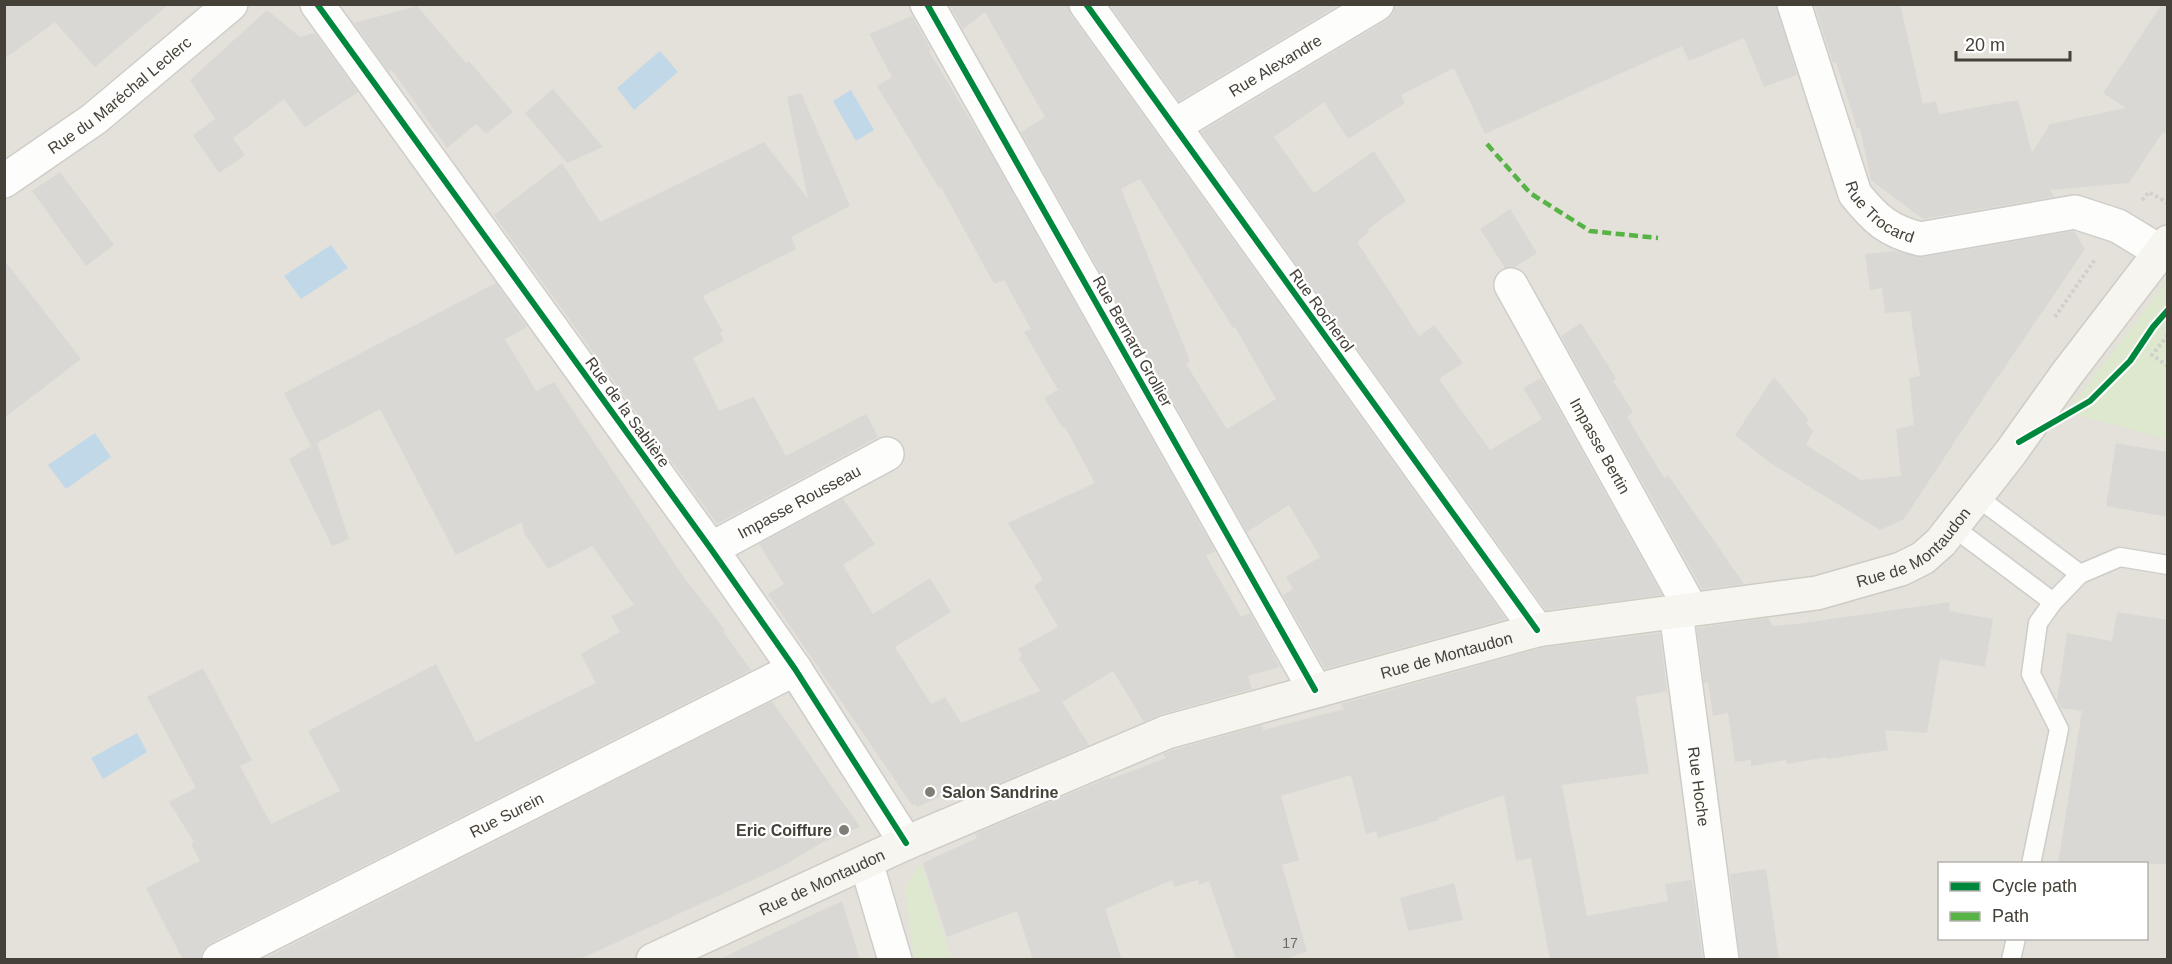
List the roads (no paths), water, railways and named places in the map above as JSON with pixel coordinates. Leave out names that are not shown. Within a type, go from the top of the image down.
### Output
[{"type":"main road","name":"Rue de Montaudon","points":[[653,960],[906,843],[1167,732],[1537,630],[1817,593],[1901,569],[1923,558],[1953,527],[2163,247]]},
{"type":"street","name":"Rue du Maréchal Leclerc","points":[[4,181],[94,119],[231,4]]},
{"type":"street","name":"Rue de la Sablière","points":[[317,4],[711,549],[795,669],[906,843]]},
{"type":"street","name":"Rue Bernard Grollier","points":[[927,4],[1315,690]]},
{"type":"street","name":"Rue Rocherol","points":[[1086,4],[1537,630]]},
{"type":"street","name":"Rue Alexandre","points":[[1174,126],[1377,4]]},
{"type":"street","name":"Rue Trocard","points":[[1794,4],[1855,194],[1871,214],[1885,225],[1901,234],[1920,239],[2075,212],[2118,226],[2163,247]]},
{"type":"street","name":"Impasse Bertin","points":[[1511,285],[1684,610]]},
{"type":"street","name":"Impasse Rousseau","points":[[711,549],[887,454]]},
{"type":"street","name":"Rue Hoche","points":[[1684,610],[1722,960]]},
{"type":"street","name":"Rue Surein","points":[[219,960],[795,669]]},
{"type":"street","points":[[866,862],[895,960]]},
{"type":"lane","points":[[1977,497],[2080,573]]},
{"type":"lane","points":[[1953,527],[2053,602]]},
{"type":"lane","points":[[2031,862],[2059,729],[2031,674],[2038,623],[2053,602],[2080,573],[2120,557],[2168,565]]},
{"type":"lane","points":[[2011,960],[2016,940]]},
{"type":"water","points":[[660,51],[678,72],[634,110],[617,88]]},
{"type":"water","points":[[851,90],[874,130],[856,141],[833,101]]},
{"type":"water","points":[[331,245],[348,268],[301,299],[284,276]]},
{"type":"water","points":[[95,433],[111,457],[66,489],[48,465]]},
{"type":"water","points":[[137,733],[147,752],[103,779],[91,758]]},
{"type":"place","name":"Salon Sandrine","points":[[930,792]]},
{"type":"place","name":"Eric Coiffure","points":[[844,830]]}]
